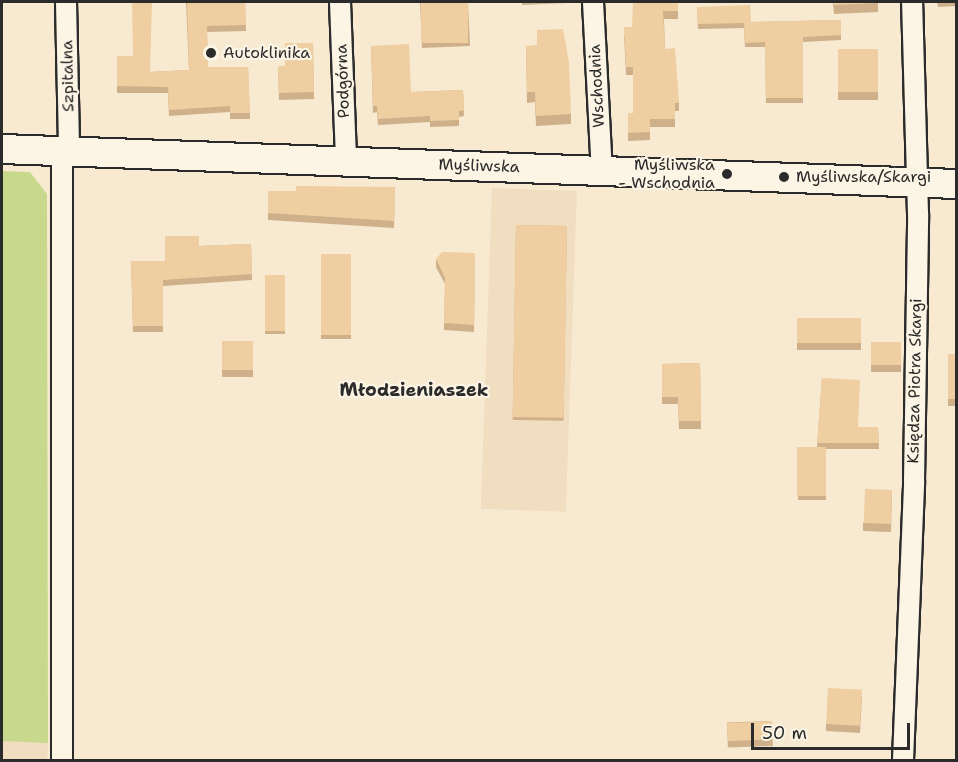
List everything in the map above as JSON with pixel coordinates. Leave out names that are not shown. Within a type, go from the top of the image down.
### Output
[{"type":"street","name":"Szpitalna","points":[[62,760],[66,2]]},
{"type":"street","name":"Podgórna","points":[[340,2],[346,161]]},
{"type":"street","name":"Wschodnia","points":[[593,2],[602,171]]},
{"type":"street","name":"Księdza Piotra Skargi","points":[[903,760],[914,481],[918,183],[912,2]]},
{"type":"street","name":"Myśliwska","points":[[2,149],[957,184]]},
{"type":"shaded area","points":[[492,188],[577,191],[566,512],[481,509]]},
{"type":"shaded area","points":[[2,741],[48,743],[47,760],[2,760]]},
{"type":"green space","points":[[2,171],[30,172],[47,194],[48,743],[2,741]]},
{"type":"building","points":[[132,2],[152,2],[150,72],[189,70],[187,2],[245,2],[246,25],[207,26],[208,67],[248,67],[250,113],[230,113],[230,106],[169,110],[168,87],[117,86],[117,56],[133,56]]},
{"type":"building","points":[[421,2],[468,2],[468,43],[421,43]]},
{"type":"building","points":[[633,2],[678,2],[678,11],[663,11],[665,49],[675,48],[679,103],[675,103],[675,119],[650,119],[650,132],[628,133],[628,113],[633,113],[633,67],[626,67],[624,27],[632,27]]},
{"type":"building","points":[[834,2],[878,2],[878,3],[834,5]]},
{"type":"building","points":[[750,5],[751,22],[841,20],[841,35],[803,37],[803,98],[766,98],[765,42],[745,43],[744,23],[698,24],[697,7]]},
{"type":"building","points":[[563,29],[569,62],[571,114],[536,116],[535,92],[527,92],[526,46],[537,45],[537,30]]},
{"type":"building","points":[[285,43],[313,43],[314,92],[279,93],[278,66],[285,66]]},
{"type":"building","points":[[409,44],[411,92],[463,90],[464,110],[459,111],[459,120],[430,121],[430,116],[378,119],[377,106],[373,106],[371,46]]},
{"type":"building","points":[[838,49],[878,49],[878,92],[838,92]]},
{"type":"building","points":[[296,186],[395,187],[394,221],[268,213],[268,191],[296,191]]},
{"type":"building","points":[[516,225],[567,226],[564,418],[513,417]]},
{"type":"building","points":[[165,236],[199,236],[199,246],[251,244],[252,274],[163,280],[163,326],[133,326],[131,261],[165,261]]},
{"type":"building","points":[[442,252],[475,253],[474,325],[444,323],[445,278],[436,259]]},
{"type":"building","points":[[321,254],[351,254],[351,335],[321,335]]},
{"type":"building","points":[[265,275],[285,275],[285,331],[265,331]]},
{"type":"building","points":[[797,318],[861,318],[861,343],[797,343]]},
{"type":"building","points":[[222,341],[253,341],[253,370],[222,370]]},
{"type":"building","points":[[871,342],[901,342],[901,365],[871,365]]},
{"type":"building","points":[[948,354],[956,354],[956,399],[948,399]]},
{"type":"building","points":[[700,363],[701,421],[679,421],[678,397],[662,397],[662,364]]},
{"type":"building","points":[[822,378],[860,380],[858,427],[878,427],[879,443],[817,443]]},
{"type":"building","points":[[797,447],[826,447],[826,496],[797,496]]},
{"type":"building","points":[[865,489],[892,490],[891,524],[864,523]]},
{"type":"building","points":[[828,688],[862,690],[860,726],[826,724]]},
{"type":"building","points":[[772,721],[773,739],[728,741],[727,723]]},
{"type":"place","name":"Autoklinika","points":[[211,53]]},
{"type":"place","name":"Myśliwska - Wschodnia","points":[[727,174]]},
{"type":"place","name":"Myśliwska/Skargi","points":[[784,177]]},
{"type":"district","name":"Młodzieniaszek","points":[[414,390]]}]
